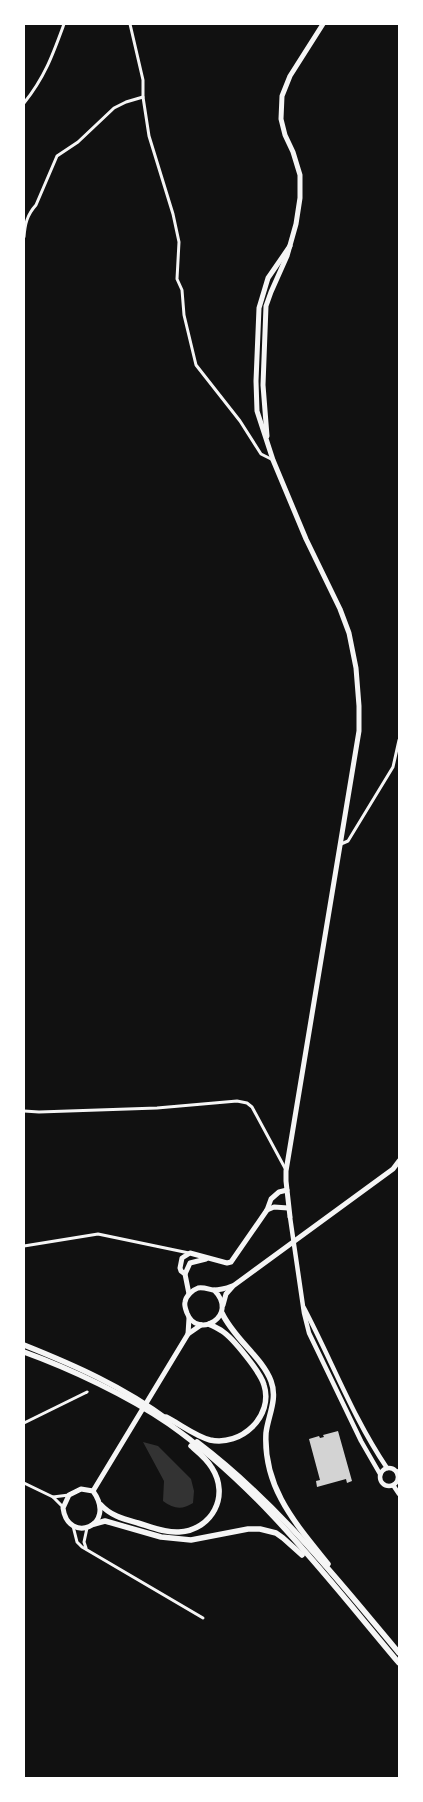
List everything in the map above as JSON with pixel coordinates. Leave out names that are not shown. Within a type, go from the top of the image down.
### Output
[{"type":"highway","points":[[222,1313],[233,1332],[263,1367],[271,1381],[273,1392],[272,1407],[266,1431],[266,1448],[269,1468],[287,1512],[304,1536],[348,1588],[356,1602]]},
{"type":"highway","points":[[157,1414],[202,1437],[218,1441],[243,1434],[260,1418],[266,1396],[265,1386],[260,1376],[228,1336],[209,1324]]},
{"type":"highway","points":[[24,1345],[71,1363],[133,1398],[227,1465],[254,1488],[285,1520],[399,1653]]},
{"type":"highway","points":[[24,1352],[133,1398]]},
{"type":"highway","points":[[157,1414],[238,1481],[281,1524],[399,1663]]},
{"type":"highway","points":[[101,1504],[106,1510],[116,1516],[166,1531],[178,1532],[197,1528],[206,1523],[212,1515],[219,1496],[220,1488],[217,1478],[212,1467],[170,1425]]},
{"type":"highway","points":[[94,1524],[106,1521],[161,1537],[191,1540],[248,1529],[268,1530],[290,1542],[328,1585],[342,1596]]},
{"type":"main road","points":[[290,1217],[286,1171],[359,731],[359,706],[356,668],[350,633],[306,539],[268,447],[257,411],[256,381],[259,308],[268,278],[290,246],[300,198],[300,175],[281,119],[282,96],[290,76],[323,24]]},
{"type":"main road","points":[[93,1491],[188,1334],[201,1325],[216,1321],[222,1313],[226,1294],[233,1286],[393,1169],[399,1162]]},
{"type":"main road","points":[[189,1294],[185,1274],[180,1268],[180,1260],[190,1254],[227,1263],[231,1262],[267,1210],[271,1199],[279,1192],[287,1190]]},
{"type":"main road","points":[[267,1210],[274,1207],[288,1208]]},
{"type":"main road","points":[[185,1274],[190,1263],[196,1260],[210,1259]]},
{"type":"main road","points":[[187,1280],[198,1288]]},
{"type":"main road","points":[[214,1290],[233,1286]]},
{"type":"main road","points":[[188,1334],[189,1318],[185,1302],[189,1294],[198,1288],[208,1288],[220,1295],[223,1305]]},
{"type":"main road","points":[[189,1318],[201,1325]]},
{"type":"main road","points":[[81,1489],[93,1491],[101,1504],[101,1511],[94,1524],[80,1529],[73,1526],[67,1520],[63,1508],[69,1495],[81,1489]]},
{"type":"street","points":[[24,103],[38,84],[49,64],[64,24]]},
{"type":"street","points":[[130,24],[142,80],[149,136],[173,214],[179,242],[177,279],[182,290],[184,315],[196,365],[240,421],[262,454],[273,460]]},
{"type":"street","points":[[24,237],[26,222],[36,205],[57,156],[78,142],[114,108],[143,97]]},
{"type":"street","points":[[340,845],[348,841],[393,767],[399,740]]},
{"type":"street","points":[[24,1111],[157,1108],[237,1101],[247,1103],[252,1107],[286,1171]]},
{"type":"street","points":[[393,1169],[399,1171]]},
{"type":"street","points":[[290,1217],[303,1304],[309,1333],[357,1433],[380,1474],[380,1480],[388,1486],[393,1485],[397,1482],[398,1471],[387,1468],[371,1445],[303,1304]]},
{"type":"street","points":[[24,1246],[98,1234],[190,1254]]},
{"type":"street","points":[[24,1423],[87,1392]]},
{"type":"street","points":[[380,1474],[387,1468]]},
{"type":"street","points":[[24,1483],[53,1497],[63,1508]]},
{"type":"street","points":[[393,1485],[399,1494]]},
{"type":"street","points":[[53,1497],[69,1495]]},
{"type":"street","points":[[73,1526],[77,1542],[86,1549],[203,1618]]},
{"type":"street","points":[[86,1549],[84,1542],[87,1528]]},
{"type":"shaded area","points":[[143,1442],[158,1446],[191,1479],[194,1491],[193,1503],[178,1508],[163,1501],[164,1481]]},
{"type":"building","points":[[338,1431],[352,1481],[347,1483],[346,1479],[317,1487],[316,1481],[320,1480],[309,1439],[319,1436],[320,1438],[324,1437],[323,1435]]}]
